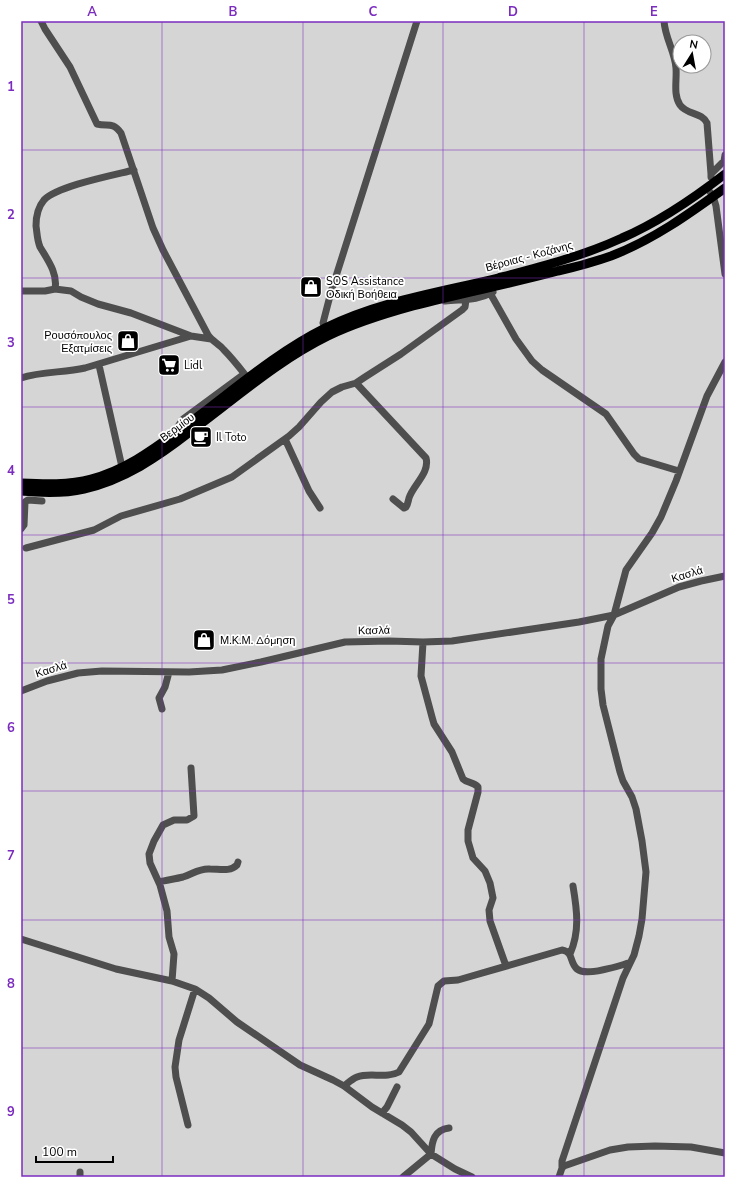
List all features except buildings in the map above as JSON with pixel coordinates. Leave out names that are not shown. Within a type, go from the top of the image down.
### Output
[{"type":"main road","name":"Βέροιας - Κοζάνης","points":[[327,332],[350,317],[398,301],[522,271],[594,249],[635,232],[663,216],[710,186],[725,174]]},
{"type":"main road","name":"Βέροιας - Κοζάνης","points":[[327,332],[425,303],[585,264],[628,249],[669,227],[725,188]]},
{"type":"main road","name":"Βερμίου","points":[[21,483],[48,484],[74,482],[99,477],[122,467],[156,448],[248,379],[286,360],[327,332]]},
{"type":"main road","name":"Βερμίου","points":[[21,491],[47,493],[71,492],[117,478],[137,468],[176,443],[248,379]]},
{"type":"street","points":[[41,21],[70,67],[97,124],[113,125],[121,133],[153,228],[210,339]]},
{"type":"street","points":[[327,332],[323,323],[331,292],[417,21]]},
{"type":"street","points":[[664,21],[675,61],[678,101],[684,109],[703,117],[707,123],[710,186],[716,206],[725,274]]},
{"type":"street","points":[[710,174],[724,161],[725,155]]},
{"type":"street","points":[[55,289],[55,275],[37,238],[36,219],[41,204],[49,196],[69,187],[134,170]]},
{"type":"street","points":[[425,303],[466,300],[484,296],[524,280]]},
{"type":"street","points":[[21,291],[45,291],[55,289],[70,291],[98,304],[131,314],[191,336],[210,339],[219,344],[226,351],[248,379]]},
{"type":"street","points":[[490,293],[516,339],[532,360],[542,370],[606,414],[639,459],[679,471]]},
{"type":"street","points":[[26,548],[91,531],[121,516],[190,496],[232,478],[299,428],[332,392],[356,383],[401,354],[462,310],[466,300]]},
{"type":"street","points":[[21,378],[40,373],[69,372],[99,365],[191,336]]},
{"type":"street","points":[[559,1177],[562,1168],[562,1161],[621,985],[629,963],[634,956],[639,936],[644,900],[646,872],[636,809],[620,772],[602,698],[602,652],[608,626],[614,615],[626,570],[652,533],[669,499],[707,396],[725,362]]},
{"type":"street","points":[[99,365],[122,467]]},
{"type":"street","points":[[356,383],[426,458],[426,468],[409,498],[406,507],[404,508],[393,499]]},
{"type":"street","points":[[285,439],[310,491],[320,508]]},
{"type":"street","points":[[21,529],[24,525],[25,502],[28,500],[42,501]]},
{"type":"street","name":"Κασλά","points":[[21,691],[47,681],[78,673],[102,671],[209,671],[237,667],[353,642],[423,642],[466,639],[579,622],[614,615],[679,587],[725,576]]},
{"type":"street","points":[[423,642],[421,676],[433,721],[452,752],[463,779],[466,782],[475,784],[478,787],[468,830],[468,841],[473,858],[485,871],[490,883],[493,898],[489,910],[490,921],[506,966]]},
{"type":"street","points":[[162,709],[159,698],[165,687],[169,672]]},
{"type":"street","points":[[172,981],[174,954],[169,937],[167,911],[165,900],[150,863],[150,848],[163,825],[174,820],[187,820],[194,816],[192,768]]},
{"type":"street","points":[[158,882],[189,875],[200,869],[222,870],[232,868],[238,865],[238,862]]},
{"type":"street","points":[[573,886],[578,920],[576,936],[570,954],[574,966],[583,972],[599,971],[629,963]]},
{"type":"street","points":[[21,938],[116,970],[172,981],[195,989],[256,1035],[300,1065],[344,1086],[362,1100],[411,1132],[431,1154],[455,1169],[472,1177]]},
{"type":"street","points":[[344,1086],[360,1076],[379,1076],[399,1072],[429,1024],[437,989],[440,983],[444,981],[458,980],[562,950],[570,954]]},
{"type":"street","points":[[188,1125],[176,1077],[175,1067],[178,1040],[195,989]]},
{"type":"street","points":[[382,1113],[388,1107],[397,1087]]},
{"type":"street","points":[[403,1177],[431,1154],[436,1133],[443,1129],[449,1128]]},
{"type":"street","points":[[562,1168],[604,1152],[622,1148],[678,1146],[707,1149],[725,1154]]},
{"type":"shaded area","points":[[21,21],[725,21],[725,1177],[21,1177]]},
{"type":"place","name":"SOS Assistance Οδική Βοήθεια","points":[[311,287]]},
{"type":"place","name":"Ρουσόπουλος Εξατμίσεις","points":[[128,341]]},
{"type":"place","name":"Lidl","points":[[169,365]]},
{"type":"place","name":"Il Toto","points":[[201,437]]},
{"type":"place","name":"Μ.Κ.Μ. Δόμηση","points":[[204,640]]}]
